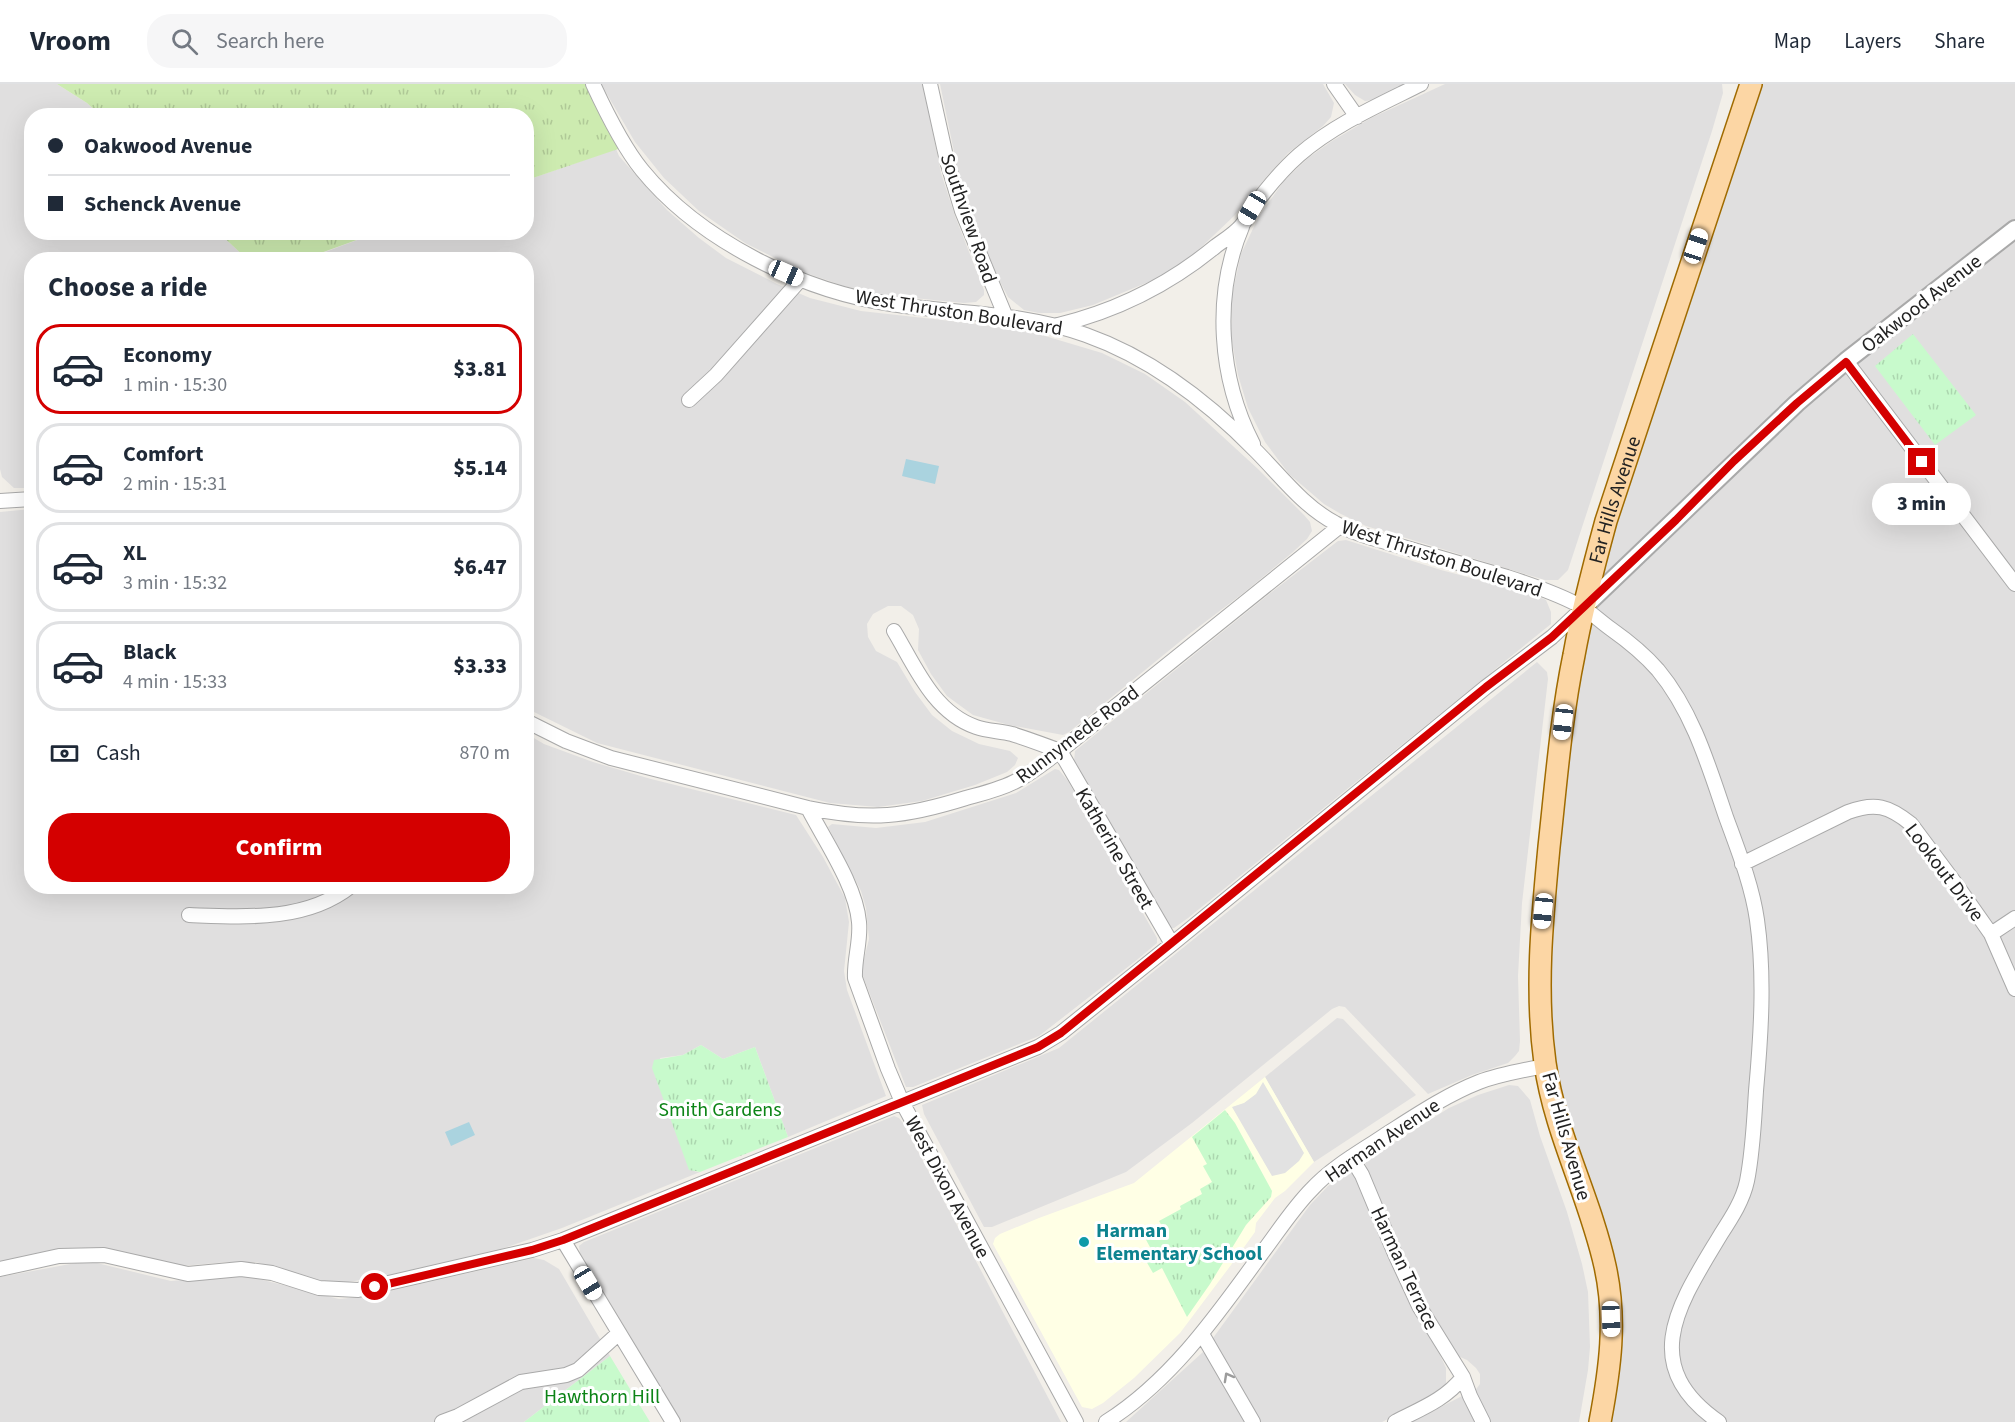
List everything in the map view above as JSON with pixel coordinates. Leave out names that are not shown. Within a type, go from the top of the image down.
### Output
[{"type":"main road","name":"Far Hills Avenue","points":[[1600,1422],[1610,1367],[1612,1337],[1606,1274],[1596,1234],[1555,1108],[1545,1065],[1540,1018],[1541,929],[1563,722],[1583,608],[1606,521],[1750,84]]},
{"type":"street","name":"West Thruston Boulevard","points":[[593,84],[641,169],[688,215],[739,250],[800,280],[841,293],[885,303],[1005,315],[1056,325],[1129,353],[1186,390],[1257,452],[1303,501],[1322,516],[1368,537],[1521,582],[1583,608],[1633,646],[1669,684],[1694,731],[1742,864],[1756,916],[1760,961],[1759,1051],[1749,1168],[1743,1194],[1693,1282],[1678,1311],[1673,1329],[1674,1363],[1680,1381],[1702,1411],[1719,1422]]},
{"type":"street","name":"Southview Road","points":[[930,84],[947,161],[962,211],[1005,315]]},
{"type":"street","points":[[1334,84],[1357,117]]},
{"type":"street","points":[[1257,452],[1239,413],[1231,386],[1222,316],[1233,248],[1242,225],[1252,208],[1275,180],[1298,156],[1322,137],[1421,84]]},
{"type":"street","points":[[1056,325],[1091,316],[1153,289],[1181,273],[1242,225]]},
{"type":"street","name":"Oakwood Avenue","points":[[0,1269],[59,1256],[104,1255],[188,1274],[242,1269],[272,1273],[319,1288],[358,1290],[523,1252],[563,1240],[1046,1042],[1061,1033],[1486,687],[1552,637],[1797,403],[2015,229]]},
{"type":"street","points":[[690,400],[716,375],[800,280]]},
{"type":"street","points":[[1846,362],[2015,584]]},
{"type":"street","points":[[0,501],[24,500]]},
{"type":"street","name":"Runnymede Road","points":[[534,725],[566,741],[611,758],[808,808],[867,817],[901,815],[934,808],[1001,788],[1019,779],[1060,751],[1340,526]]},
{"type":"street","points":[[894,631],[930,691],[956,717],[976,727],[1029,739],[1060,751]]},
{"type":"street","name":"Katherine Street","points":[[1060,751],[1172,944]]},
{"type":"street","name":"Lookout Drive","points":[[1742,864],[1848,812],[1861,807],[1887,808],[1911,824],[1958,887],[1991,934],[2015,989]]},
{"type":"street","name":"West Dixon Avenue","points":[[808,808],[854,898],[860,924],[854,962],[855,978],[888,1070],[902,1102],[1076,1422]]},
{"type":"street","points":[[189,915],[234,917],[304,910],[337,898],[342,894]]},
{"type":"street","points":[[1991,934],[2015,918]]},
{"type":"street","name":"Harman Avenue","points":[[1106,1422],[1154,1384],[1202,1334],[1311,1189],[1327,1174],[1434,1104],[1469,1086],[1545,1065]]},
{"type":"street","name":"Harman Terrace","points":[[1351,1157],[1362,1175],[1419,1306],[1463,1377],[1483,1422]]},
{"type":"street","points":[[563,1240],[673,1422]]},
{"type":"street","points":[[442,1422],[458,1416],[521,1382],[566,1375],[578,1370],[619,1333]]},
{"type":"street","points":[[1202,1334],[1253,1422]]},
{"type":"street","points":[[1395,1422],[1443,1398],[1463,1377]]},
{"type":"shaded area","points":[[0,84],[57,84],[92,108],[24,108],[24,240],[227,240],[239,252],[24,252],[24,488],[14,488],[2,477],[0,469]]},
{"type":"shaded area","points":[[601,84],[923,84],[941,173],[984,295],[976,302],[964,303],[883,295],[844,286],[803,272],[745,243],[699,211],[664,178],[635,142]]},
{"type":"shaded area","points":[[940,84],[1323,84],[1334,103],[1331,117],[1323,126],[1288,153],[1234,216],[1192,256],[1158,278],[1093,305],[1060,313],[1039,313],[1024,310],[1008,297],[997,276],[972,215],[958,171]]},
{"type":"shaded area","points":[[1345,84],[1405,84],[1372,100],[1365,101],[1355,95]]},
{"type":"shaded area","points":[[1445,84],[1722,84],[1723,93],[1712,131],[1568,570],[1558,580],[1545,580],[1366,526],[1324,504],[1289,474],[1265,442],[1248,408],[1238,375],[1231,336],[1232,295],[1241,254],[1259,216],[1284,181],[1308,158],[1371,118]]},
{"type":"shaded area","points":[[1757,84],[2015,84],[2015,1422],[1609,1422],[1614,1393],[1586,1183],[1554,1067],[1549,957],[1563,778],[1595,587]]},
{"type":"shaded area","points":[[616,149],[619,156],[667,210],[699,238],[726,258],[810,298],[861,311],[1035,333],[1102,353],[1145,374],[1185,402],[1304,515],[1310,522],[1312,531],[1293,552],[1246,591],[1063,735],[1009,725],[973,715],[947,696],[931,674],[918,650],[919,629],[913,615],[901,606],[888,606],[873,614],[867,624],[868,637],[876,651],[897,662],[932,715],[952,731],[979,744],[1010,751],[1018,758],[1015,765],[1007,772],[975,785],[922,801],[878,807],[830,803],[597,743],[534,712],[534,252],[325,252],[357,240],[534,240],[534,178]]},
{"type":"shaded area","points":[[24,510],[24,894],[534,894],[534,738],[593,762],[796,815],[823,857],[845,898],[849,922],[844,971],[847,990],[886,1096],[788,1137],[755,1047],[723,1059],[701,1045],[683,1055],[660,1058],[695,1172],[700,1172],[562,1228],[496,1251],[386,1276],[342,1283],[317,1280],[256,1262],[182,1266],[103,1248],[67,1249],[0,1262],[0,512]]},
{"type":"shaded area","points":[[1346,540],[1441,570],[1532,594],[1546,600],[1551,612],[1551,624],[1188,918],[1174,928],[1170,928],[1074,761],[1075,751],[1273,591],[1338,541]]},
{"type":"shaded area","points":[[1537,662],[1547,672],[1548,679],[1522,903],[1518,976],[1520,1041],[1519,1051],[1515,1056],[1508,1063],[1472,1075],[1428,1094],[1345,1007],[1339,1006],[1332,1009],[1192,1123],[1126,1172],[992,1227],[984,1227],[924,1114],[922,1105],[1059,1048]]},
{"type":"shaded area","points":[[1055,769],[1059,770],[1068,781],[1157,938],[1157,943],[1039,1036],[913,1087],[906,1087],[862,974],[869,939],[866,908],[861,891],[828,827],[832,824],[876,828],[925,822],[1016,793]]},
{"type":"shaded area","points":[[1337,1018],[1343,1019],[1416,1095],[1314,1162],[1265,1077]]},
{"type":"shaded area","points":[[1265,1077],[1314,1162],[1275,1198],[1256,1223],[1255,1232],[1180,1333],[1134,1378],[1103,1403],[1092,1409],[1082,1407],[993,1244],[995,1238],[1039,1218],[1134,1183]]},
{"type":"shaded area","points":[[1263,1082],[1304,1153],[1299,1161],[1285,1173],[1272,1176],[1232,1107],[1244,1103],[1256,1094]]},
{"type":"shaded area","points":[[1509,1085],[1518,1086],[1530,1100],[1567,1212],[1588,1292],[1590,1347],[1579,1422],[1490,1422],[1474,1392],[1480,1384],[1480,1374],[1467,1360],[1458,1356],[1451,1349],[1407,1265],[1364,1161],[1449,1108]]},
{"type":"shaded area","points":[[894,1116],[903,1123],[1061,1422],[682,1422],[580,1253],[579,1246]]},
{"type":"shaded area","points":[[1348,1172],[1352,1172],[1357,1179],[1446,1368],[1446,1385],[1443,1391],[1382,1422],[1258,1422],[1213,1342],[1213,1338],[1310,1205],[1328,1186]]},
{"type":"shaded area","points":[[534,1258],[544,1260],[559,1269],[610,1356],[524,1422],[0,1422],[0,1277],[81,1262],[97,1263],[171,1281],[239,1275],[339,1299],[368,1296]]},
{"type":"shaded area","points":[[1203,1352],[1214,1365],[1245,1422],[1126,1422]]},
{"type":"shaded area","points":[[1462,1396],[1468,1403],[1476,1422],[1412,1422]]},
{"type":"green space","points":[[57,84],[593,84],[627,146],[534,178],[534,108],[92,108]]},
{"type":"green space","points":[[227,240],[357,240],[323,252],[239,252]]},
{"type":"green space","points":[[1913,334],[1976,415],[1935,445],[1875,366]]},
{"type":"green space","name":"Smith Gardens","points":[[701,1045],[723,1059],[755,1047],[788,1137],[700,1172],[689,1170],[652,1068],[654,1060],[683,1055]]},
{"type":"green space","points":[[1225,1110],[1235,1123],[1272,1191],[1271,1197],[1246,1225],[1187,1317],[1162,1268],[1153,1273],[1142,1254],[1151,1249],[1144,1236],[1162,1226],[1159,1221],[1202,1194],[1200,1189],[1212,1182],[1203,1166],[1207,1164],[1192,1137]]},
{"type":"green space","name":"Hawthorn Hill","points":[[610,1356],[650,1422],[524,1422]]},
{"type":"water","points":[[906,459],[939,466],[935,484],[902,476]]},
{"type":"water","points":[[469,1122],[475,1135],[451,1146],[445,1132]]},
{"type":"place","name":"Harman Elementary School","points":[[1084,1242]]},
{"type":"route","points":[[375,1287],[532,1250],[563,1240],[1038,1047],[1061,1033],[1486,687],[1552,637],[1676,520],[1734,461],[1846,362],[1922,462]]}]
